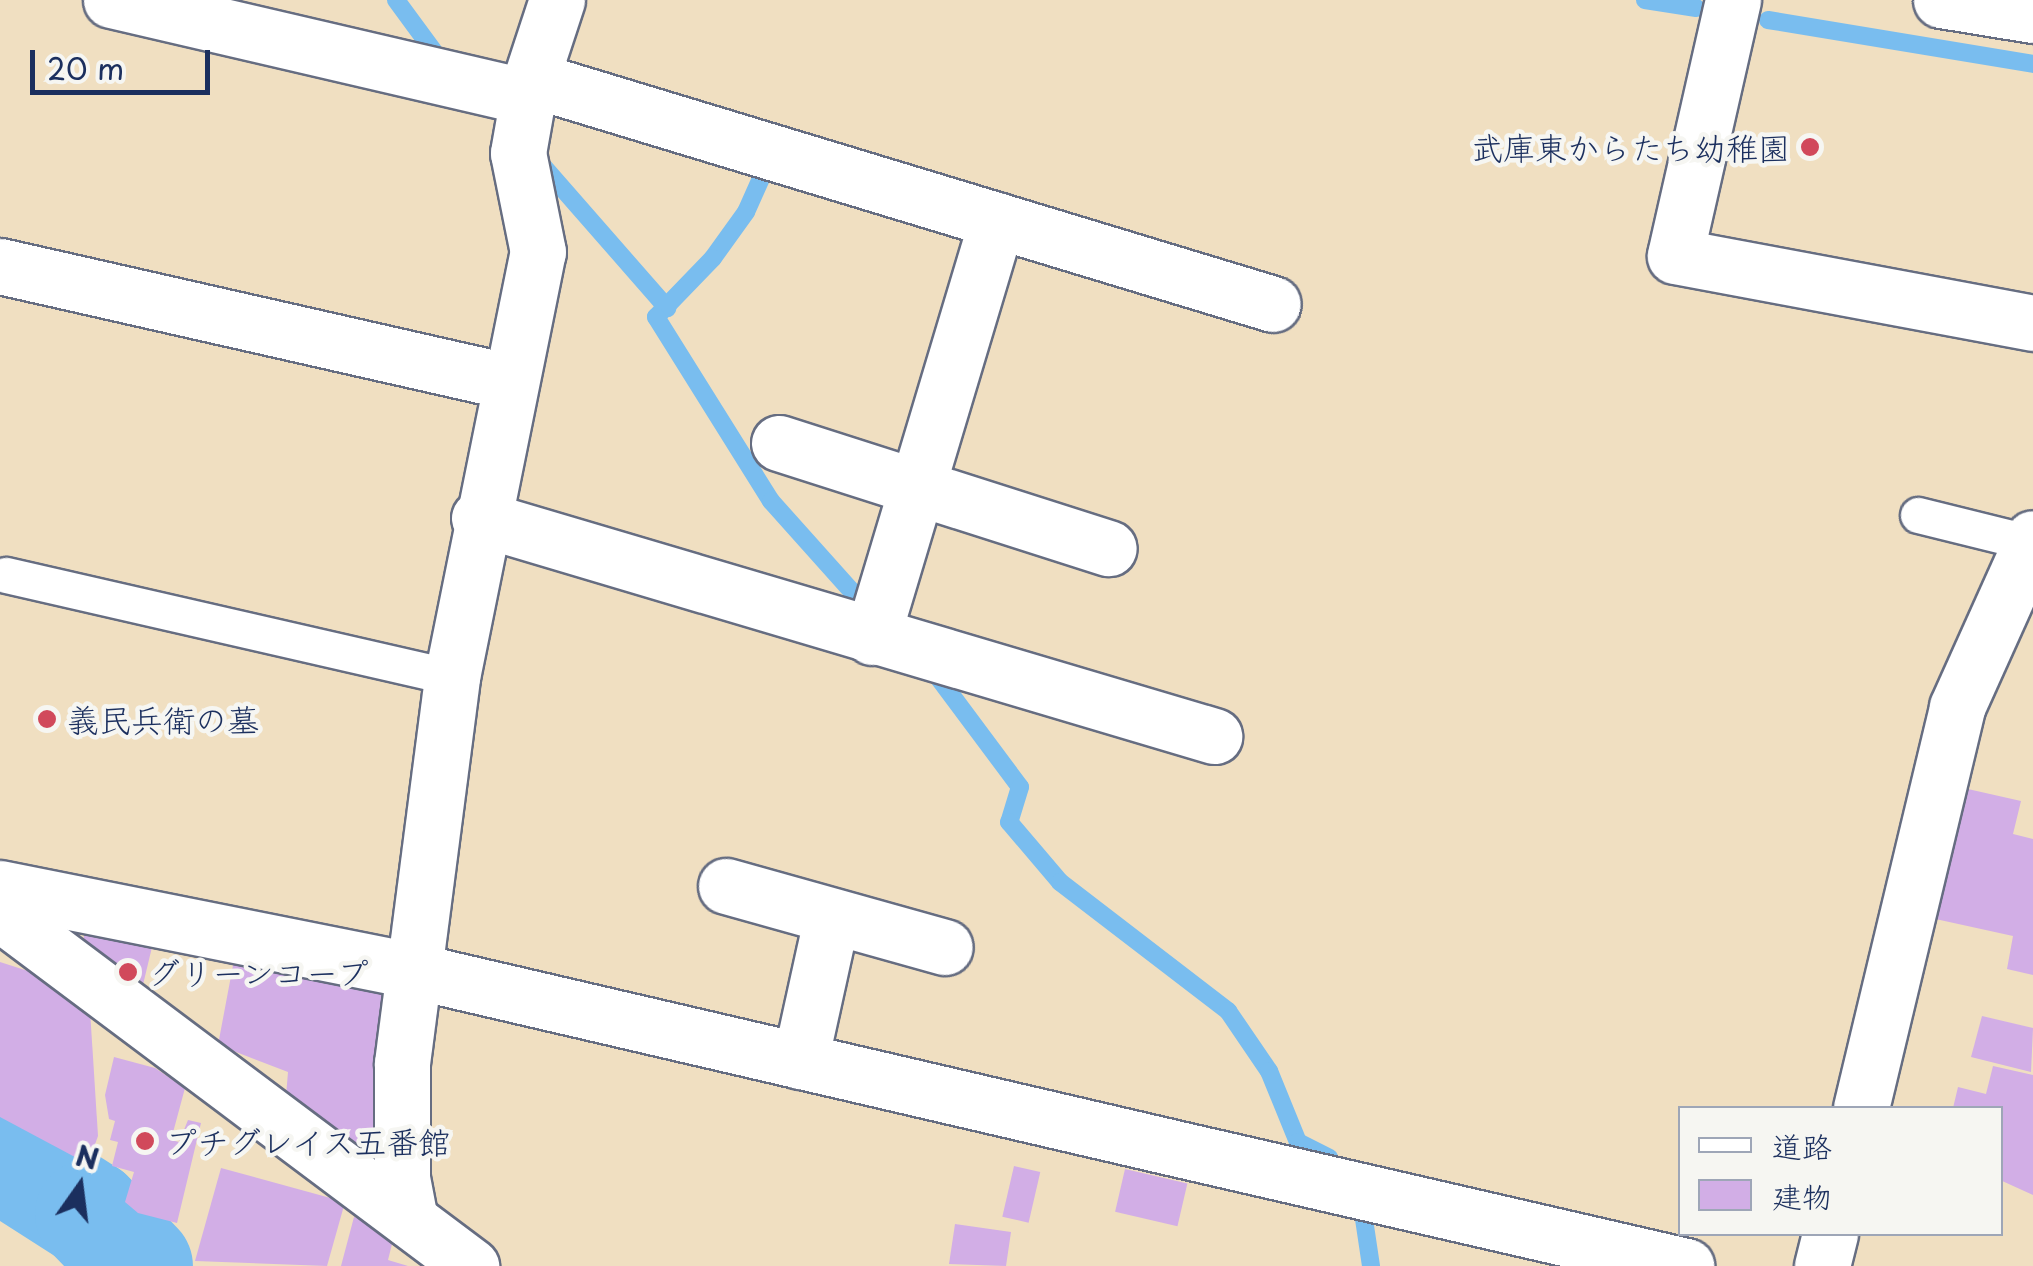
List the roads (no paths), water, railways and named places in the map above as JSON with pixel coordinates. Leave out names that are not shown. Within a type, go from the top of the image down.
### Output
[{"type":"street","points":[[111,0],[529,88],[996,220],[1273,304]]},
{"type":"street","points":[[419,1243],[402,1178],[402,1063],[452,677],[479,518],[538,252],[518,153],[529,88],[557,0]]},
{"type":"street","points":[[1732,0],[1675,256],[2033,323]]},
{"type":"street","points":[[1941,0],[2033,15]]},
{"type":"street","points":[[891,634],[917,487],[996,220]]},
{"type":"street","points":[[0,266],[511,382]]},
{"type":"street","points":[[779,444],[1109,548]]},
{"type":"street","points":[[479,518],[891,634],[1214,736]]},
{"type":"street","points":[[1861,1106],[1957,707],[2032,540]]},
{"type":"street","points":[[726,886],[946,947]]},
{"type":"street","points":[[0,888],[415,971],[1362,1194],[1686,1266]]},
{"type":"street","points":[[0,913],[419,1243],[471,1266]]},
{"type":"street","points":[[800,1061],[832,916]]},
{"type":"street","points":[[1822,1266],[1830,1236]]},
{"type":"lane","points":[[1918,515],[2032,540]]},
{"type":"lane","points":[[6,575],[452,677]]},
{"type":"waterway","points":[[396,0],[440,60]]},
{"type":"waterway","points":[[1645,0],[1696,8]]},
{"type":"waterway","points":[[1768,20],[2033,64]]},
{"type":"waterway","points":[[535,157],[667,308]]},
{"type":"waterway","points":[[767,165],[746,212],[713,258],[656,317],[771,501],[872,614]]},
{"type":"waterway","points":[[932,669],[1020,787],[1009,822],[1060,882],[1228,1011],[1269,1071],[1298,1142],[1329,1158]]},
{"type":"waterway","points":[[0,1157],[89,1214],[139,1266]]},
{"type":"waterway","points":[[1361,1199],[1371,1266]]},
{"type":"place","name":"武庫東からたち幼稚園","points":[[1810,147]]},
{"type":"place","name":"義民兵衛の墓","points":[[47,719]]},
{"type":"place","name":"グリーンコープ","points":[[128,972]]},
{"type":"place","name":"プチグレイス五番館","points":[[145,1141]]}]
